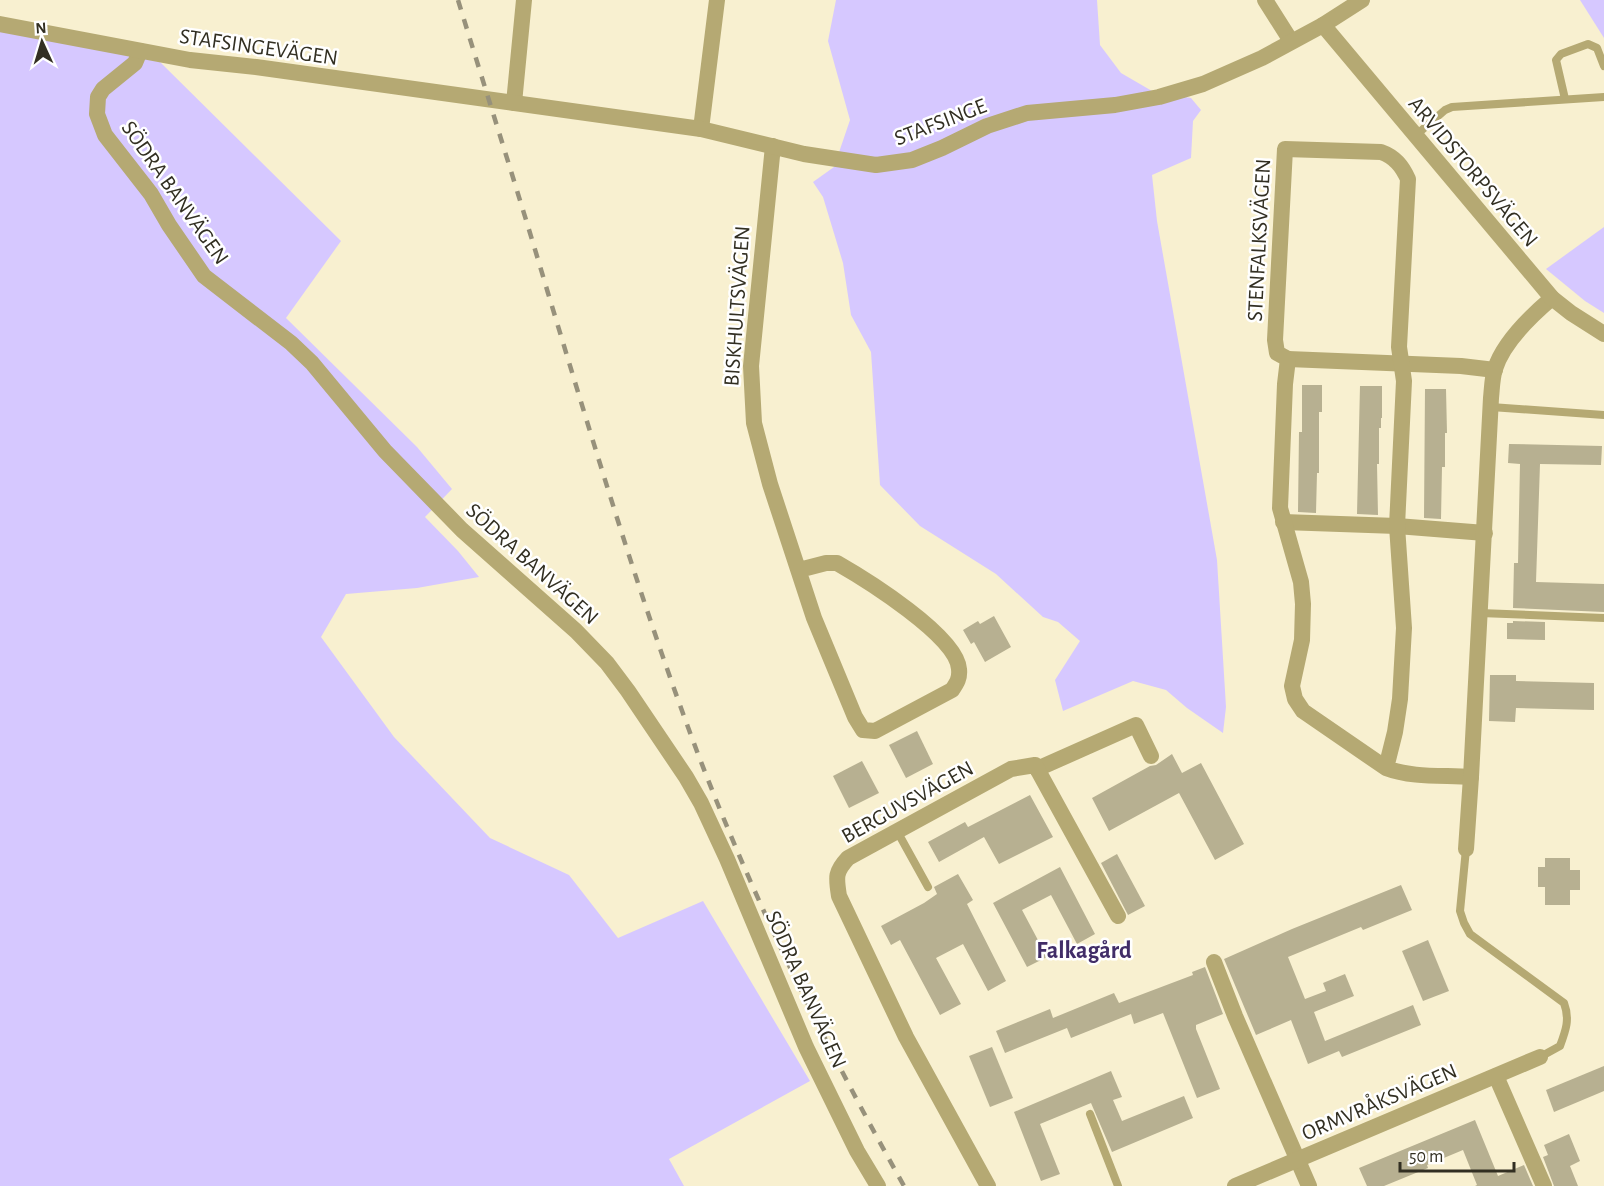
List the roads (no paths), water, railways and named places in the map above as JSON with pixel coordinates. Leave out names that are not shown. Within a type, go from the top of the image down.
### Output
[{"type":"street","points":[[514,103],[524,0]]},
{"type":"street","points":[[701,129],[717,0]]},
{"type":"street","points":[[1265,0],[1291,41]]},
{"type":"street","name":"STAFSINGE","points":[[514,103],[701,129],[804,154],[876,165],[912,160],[987,126],[1028,113],[1114,105],[1159,97],[1203,84],[1262,58],[1323,25],[1362,0]]},
{"type":"street","name":"STAFSINGEVÄGEN","points":[[0,24],[190,60],[514,103]]},
{"type":"street","name":"ARVIDSTORPSVÄGEN","points":[[1323,25],[1552,298],[1570,313],[1604,334]]},
{"type":"street","name":"SÖDRA BANVÄGEN","points":[[140,51],[135,63],[103,89],[98,97],[97,114],[105,135],[151,194],[204,276],[291,343],[312,363],[393,459],[462,530],[576,631],[607,663],[628,691],[701,803],[806,1047],[876,1185]]},
{"type":"street","name":"BISKHULTSVÄGEN","points":[[773,146],[751,366],[754,423],[760,452],[799,570],[828,651],[855,717],[863,730],[876,731],[952,690],[958,681],[959,666],[943,638],[924,622],[837,563],[826,562],[799,570]]},
{"type":"street","name":"STENFALKSVÄGEN","points":[[1288,359],[1277,353],[1275,340],[1285,149],[1381,152],[1390,155],[1403,167],[1408,180],[1399,347],[1404,405],[1397,526],[1404,628],[1400,699],[1386,768]]},
{"type":"street","points":[[1466,849],[1495,370],[1523,325],[1552,298]]},
{"type":"street","points":[[1472,777],[1410,773],[1386,768],[1303,711],[1294,699],[1292,686],[1302,640],[1303,604],[1301,582],[1280,508],[1285,384],[1288,359],[1461,366],[1495,370]]},
{"type":"street","points":[[1283,522],[1397,526],[1485,533]]},
{"type":"street","points":[[1118,916],[1037,769],[1136,725],[1151,756]]},
{"type":"street","name":"BERGUVSVÄGEN","points":[[988,1186],[906,1037],[839,896],[836,879],[839,868],[848,858],[897,831],[1011,769],[1035,765],[1037,769]]},
{"type":"street","points":[[1214,962],[1235,1016],[1310,1186]]},
{"type":"street","name":"ORMVRÅKSVÄGEN","points":[[1235,1186],[1540,1057]]},
{"type":"street","points":[[1496,1076],[1544,1186]]},
{"type":"lane","points":[[1565,99],[1556,60],[1561,54],[1588,44],[1597,48],[1604,66]]},
{"type":"lane","points":[[1415,136],[1445,110],[1452,107],[1604,97]]},
{"type":"lane","points":[[1491,407],[1604,415]]},
{"type":"lane","points":[[1480,613],[1604,618]]},
{"type":"lane","points":[[897,831],[928,887]]},
{"type":"lane","points":[[1466,849],[1460,911],[1470,934],[1564,1003],[1568,1022],[1560,1046],[1540,1057]]},
{"type":"lane","points":[[1090,1113],[1118,1186]]},
{"type":"railway","points":[[458,0],[619,525],[698,754],[743,865],[793,974],[904,1186]]},
{"type":"district","name":"Falkagård","points":[[1084,950]]}]
